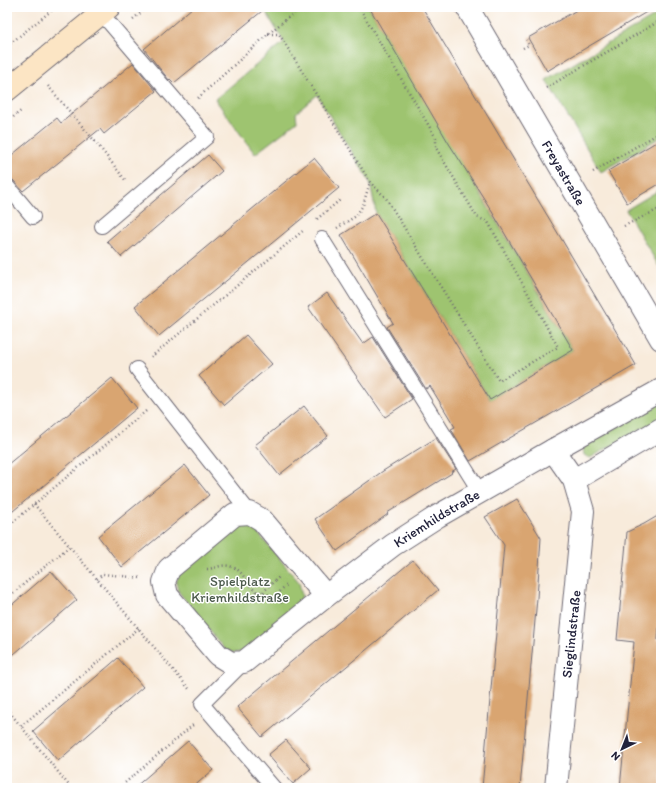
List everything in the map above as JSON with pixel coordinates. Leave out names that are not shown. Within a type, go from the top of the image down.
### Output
[{"type":"main road","points":[[7,90],[105,10]]},
{"type":"street","name":"Freyastraße","points":[[467,7],[661,339]]},
{"type":"street","name":"Kriemhildstraße","points":[[244,662],[326,596],[393,545],[438,516],[661,390]]},
{"type":"street","points":[[553,450],[574,480],[661,429]]},
{"type":"street","name":"Sieglindstraße","points":[[556,788],[583,511],[574,480]]},
{"type":"street","points":[[244,662],[231,663],[218,655],[167,596],[164,582],[169,569],[235,514],[250,513],[262,520],[326,596]]},
{"type":"lane","points":[[102,226],[207,136],[184,110],[105,10]]},
{"type":"lane","points":[[7,186],[33,217]]},
{"type":"lane","points":[[322,239],[480,492]]},
{"type":"lane","points":[[137,369],[250,513]]},
{"type":"lane","points":[[244,662],[206,708],[274,788]]},
{"type":"path","points":[[7,46],[56,7]]},
{"type":"path","points":[[184,110],[268,34],[301,7]]},
{"type":"path","points":[[268,34],[280,34],[370,182],[386,198],[498,381],[558,347],[488,222],[477,216],[436,148],[436,138],[358,7]]},
{"type":"path","points":[[546,88],[661,20]]},
{"type":"path","points":[[523,48],[528,45],[526,40]]},
{"type":"path","points":[[33,69],[98,145],[137,196]]},
{"type":"path","points":[[593,172],[661,132]]},
{"type":"path","points":[[322,239],[356,216],[363,205],[370,182]]},
{"type":"path","points":[[315,221],[340,200]]},
{"type":"path","points":[[624,226],[661,208]]},
{"type":"path","points":[[137,369],[309,226]]},
{"type":"path","points":[[7,527],[160,399]]},
{"type":"path","points":[[34,504],[206,708],[119,788]]},
{"type":"path","points":[[7,598],[70,546]]},
{"type":"path","points":[[203,568],[210,569],[218,566],[236,568],[256,591],[263,592],[282,575]]},
{"type":"path","points":[[97,579],[103,574],[141,578]]},
{"type":"path","points":[[275,598],[282,589],[289,584],[286,579]]},
{"type":"path","points":[[21,726],[138,628]]},
{"type":"path","points":[[7,709],[71,788]]},
{"type":"green space","points":[[267,7],[369,7],[573,350],[490,400],[376,213],[370,182],[317,95],[296,113],[297,122],[255,154],[215,99],[284,42],[264,9]]},
{"type":"green space","points":[[661,12],[661,137],[601,172],[546,80]]},
{"type":"green space","points":[[661,189],[661,270],[626,210]]},
{"type":"green space","points":[[661,402],[661,418],[590,458],[584,455],[583,449],[586,445]]},
{"type":"green space","name":"Spielplatz Kriemhildstraße","points":[[245,523],[253,527],[299,582],[302,596],[297,607],[242,652],[234,653],[225,650],[178,591],[176,583],[179,574],[236,525]]},
{"type":"building","points":[[193,7],[267,7],[174,83],[170,79],[169,80],[144,49]]},
{"type":"building","points":[[369,7],[422,7],[636,365],[470,461],[451,429],[455,427],[430,386],[426,389],[387,327],[393,323],[341,235],[376,213],[490,400],[573,350]]},
{"type":"building","points":[[582,7],[655,7],[547,71],[528,38]]},
{"type":"building","points":[[133,63],[156,91],[104,134],[100,129],[23,191],[13,180],[7,178],[7,159],[57,118],[61,123]]},
{"type":"building","points":[[661,139],[661,183],[627,203],[608,171]]},
{"type":"building","points":[[208,155],[222,171],[121,257],[107,241]]},
{"type":"building","points":[[314,158],[339,188],[159,336],[135,306]]},
{"type":"building","points":[[327,293],[363,344],[373,337],[412,399],[385,417],[308,307]]},
{"type":"building","points":[[246,335],[272,364],[224,405],[199,376]]},
{"type":"building","points":[[112,378],[137,408],[7,516],[7,465]]},
{"type":"building","points":[[304,406],[328,436],[279,475],[255,445]]},
{"type":"building","points":[[436,438],[456,469],[451,472],[452,473],[387,513],[388,514],[337,551],[315,519],[383,471]]},
{"type":"building","points":[[185,465],[209,495],[122,567],[98,536]]},
{"type":"building","points":[[517,499],[541,538],[520,788],[482,788],[504,545],[485,517]]},
{"type":"building","points":[[661,514],[661,599],[658,640],[661,640],[661,788],[620,788],[634,642],[617,640],[627,532]]},
{"type":"building","points":[[413,560],[438,590],[262,737],[237,707]]},
{"type":"building","points":[[51,571],[77,600],[7,660],[7,609]]},
{"type":"building","points":[[118,658],[143,687],[58,761],[33,731]]},
{"type":"building","points":[[286,740],[311,768],[293,784],[268,755]]},
{"type":"building","points":[[188,741],[213,770],[192,788],[134,788]]}]
